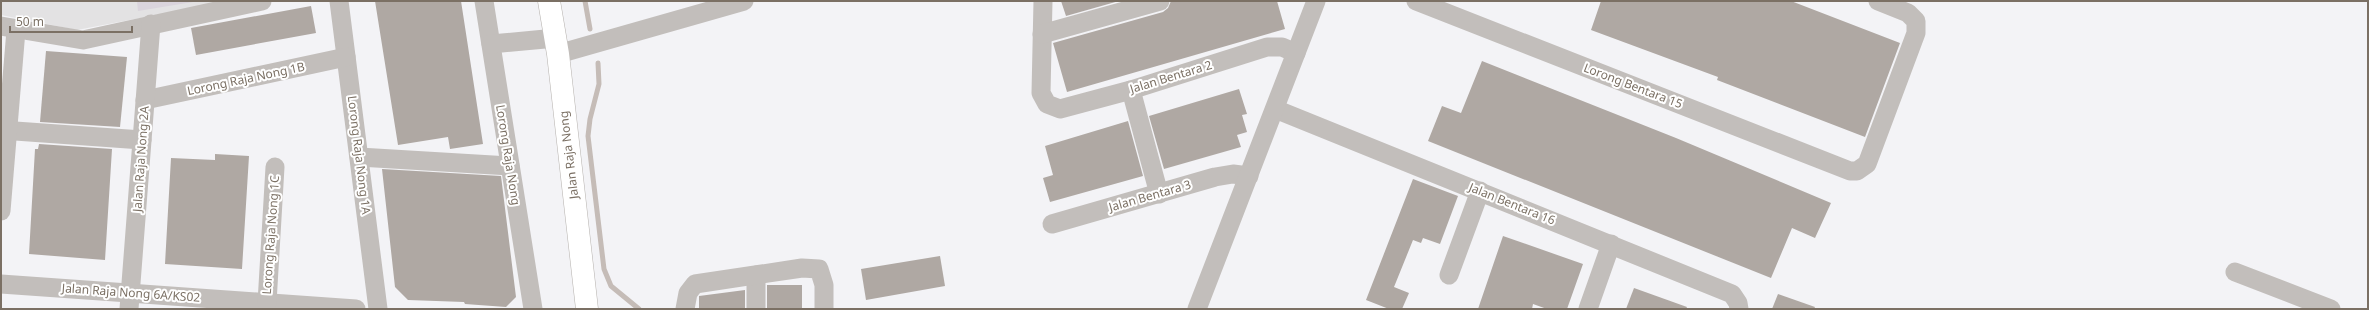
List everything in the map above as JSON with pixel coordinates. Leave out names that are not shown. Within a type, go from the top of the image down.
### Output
[{"type":"main road","name":"Jalan Raja Nong","points":[[549,1],[557,46],[587,309]]},
{"type":"street","points":[[1,210],[9,28],[83,40],[262,1]]},
{"type":"street","name":"Lorong Raja Nong 1A","points":[[339,1],[378,309]]},
{"type":"street","name":"Lorong Raja Nong","points":[[484,1],[533,309]]},
{"type":"street","points":[[491,44],[557,46],[744,1]]},
{"type":"street","points":[[1043,1],[1042,34],[1160,1]]},
{"type":"street","points":[[1197,309],[1316,1]]},
{"type":"street","name":"Lorong Bentara 15","points":[[1416,1],[1850,171],[1857,171],[1867,164],[1916,33],[1916,21],[1908,13],[1878,1]]},
{"type":"street","name":"Jalan Raja Nong 2A","points":[[130,301],[151,24]]},
{"type":"street","name":"Jalan Bentara 2","points":[[1042,34],[1041,93],[1047,104],[1060,109],[1131,90],[1267,47],[1282,48],[1296,53]]},
{"type":"street","name":"Lorong Raja Nong 1B","points":[[145,100],[346,57]]},
{"type":"street","points":[[1131,90],[1159,194]]},
{"type":"street","name":"Jalan Bentara 16","points":[[1275,109],[1732,294],[1738,303],[1739,309]]},
{"type":"street","points":[[4,130],[142,140]]},
{"type":"street","points":[[359,157],[510,166]]},
{"type":"street","name":"Lorong Raja Nong 1C","points":[[267,303],[275,167]]},
{"type":"street","name":"Jalan Bentara 3","points":[[1052,224],[1215,177],[1234,174],[1249,176]]},
{"type":"street","points":[[1450,275],[1480,191]]},
{"type":"street","points":[[1588,309],[1611,244]]},
{"type":"street","points":[[685,308],[688,293],[695,284],[802,268],[819,269],[824,285],[824,309]]},
{"type":"street","points":[[2235,272],[2331,309]]},
{"type":"street","points":[[756,275],[756,309]]},
{"type":"street","name":"Jalan Raja Nong 6A/KS02","points":[[1,284],[130,301],[267,303],[356,309]]},
{"type":"shaded area","points":[[1,1],[230,1],[77,30],[1,15]]},
{"type":"shaded area","points":[[137,1],[199,1],[138,11]]},
{"type":"building","points":[[375,1],[461,1],[483,144],[450,149],[448,137],[398,145]]},
{"type":"building","points":[[1061,1],[1119,1],[1066,16]]},
{"type":"building","points":[[1171,1],[1277,1],[1285,29],[1067,92],[1053,43],[1163,12],[1168,8]]},
{"type":"building","points":[[1601,1],[1791,1],[1900,43],[1865,137],[1717,80],[1718,77],[1591,30]]},
{"type":"building","points":[[311,6],[316,33],[196,55],[191,28]]},
{"type":"building","points":[[46,51],[127,57],[120,127],[40,122]]},
{"type":"building","points":[[1482,61],[1676,138],[1831,203],[1815,238],[1792,228],[1771,278],[1428,141],[1442,106],[1461,113]]},
{"type":"building","points":[[1239,89],[1247,114],[1242,115],[1247,132],[1237,135],[1241,147],[1164,169],[1149,116]]},
{"type":"building","points":[[1128,121],[1143,176],[1050,202],[1043,178],[1053,175],[1045,146]]},
{"type":"building","points":[[39,144],[112,149],[105,260],[29,254],[35,149],[38,149]]},
{"type":"building","points":[[215,154],[249,156],[242,269],[165,264],[171,158],[215,160]]},
{"type":"building","points":[[382,169],[501,176],[516,297],[506,307],[465,304],[464,302],[408,300],[395,287]]},
{"type":"building","points":[[1413,179],[1458,196],[1440,244],[1423,238],[1421,243],[1413,240],[1394,287],[1409,293],[1402,309],[1389,309],[1366,300]]},
{"type":"building","points":[[1503,236],[1583,264],[1567,309],[1547,309],[1533,304],[1532,309],[1478,309]]},
{"type":"building","points":[[940,256],[945,286],[866,300],[861,269]]},
{"type":"building","points":[[767,285],[802,285],[802,309],[767,309]]},
{"type":"building","points":[[1634,288],[1687,307],[1686,309],[1626,309]]},
{"type":"building","points":[[745,290],[745,309],[699,309],[699,296]]},
{"type":"building","points":[[1778,294],[1815,307],[1814,309],[1772,309]]},
{"type":"waterway","points":[[585,1],[590,29]]},
{"type":"waterway","points":[[598,63],[599,84],[590,119],[588,136],[604,269],[611,286],[639,309]]}]
